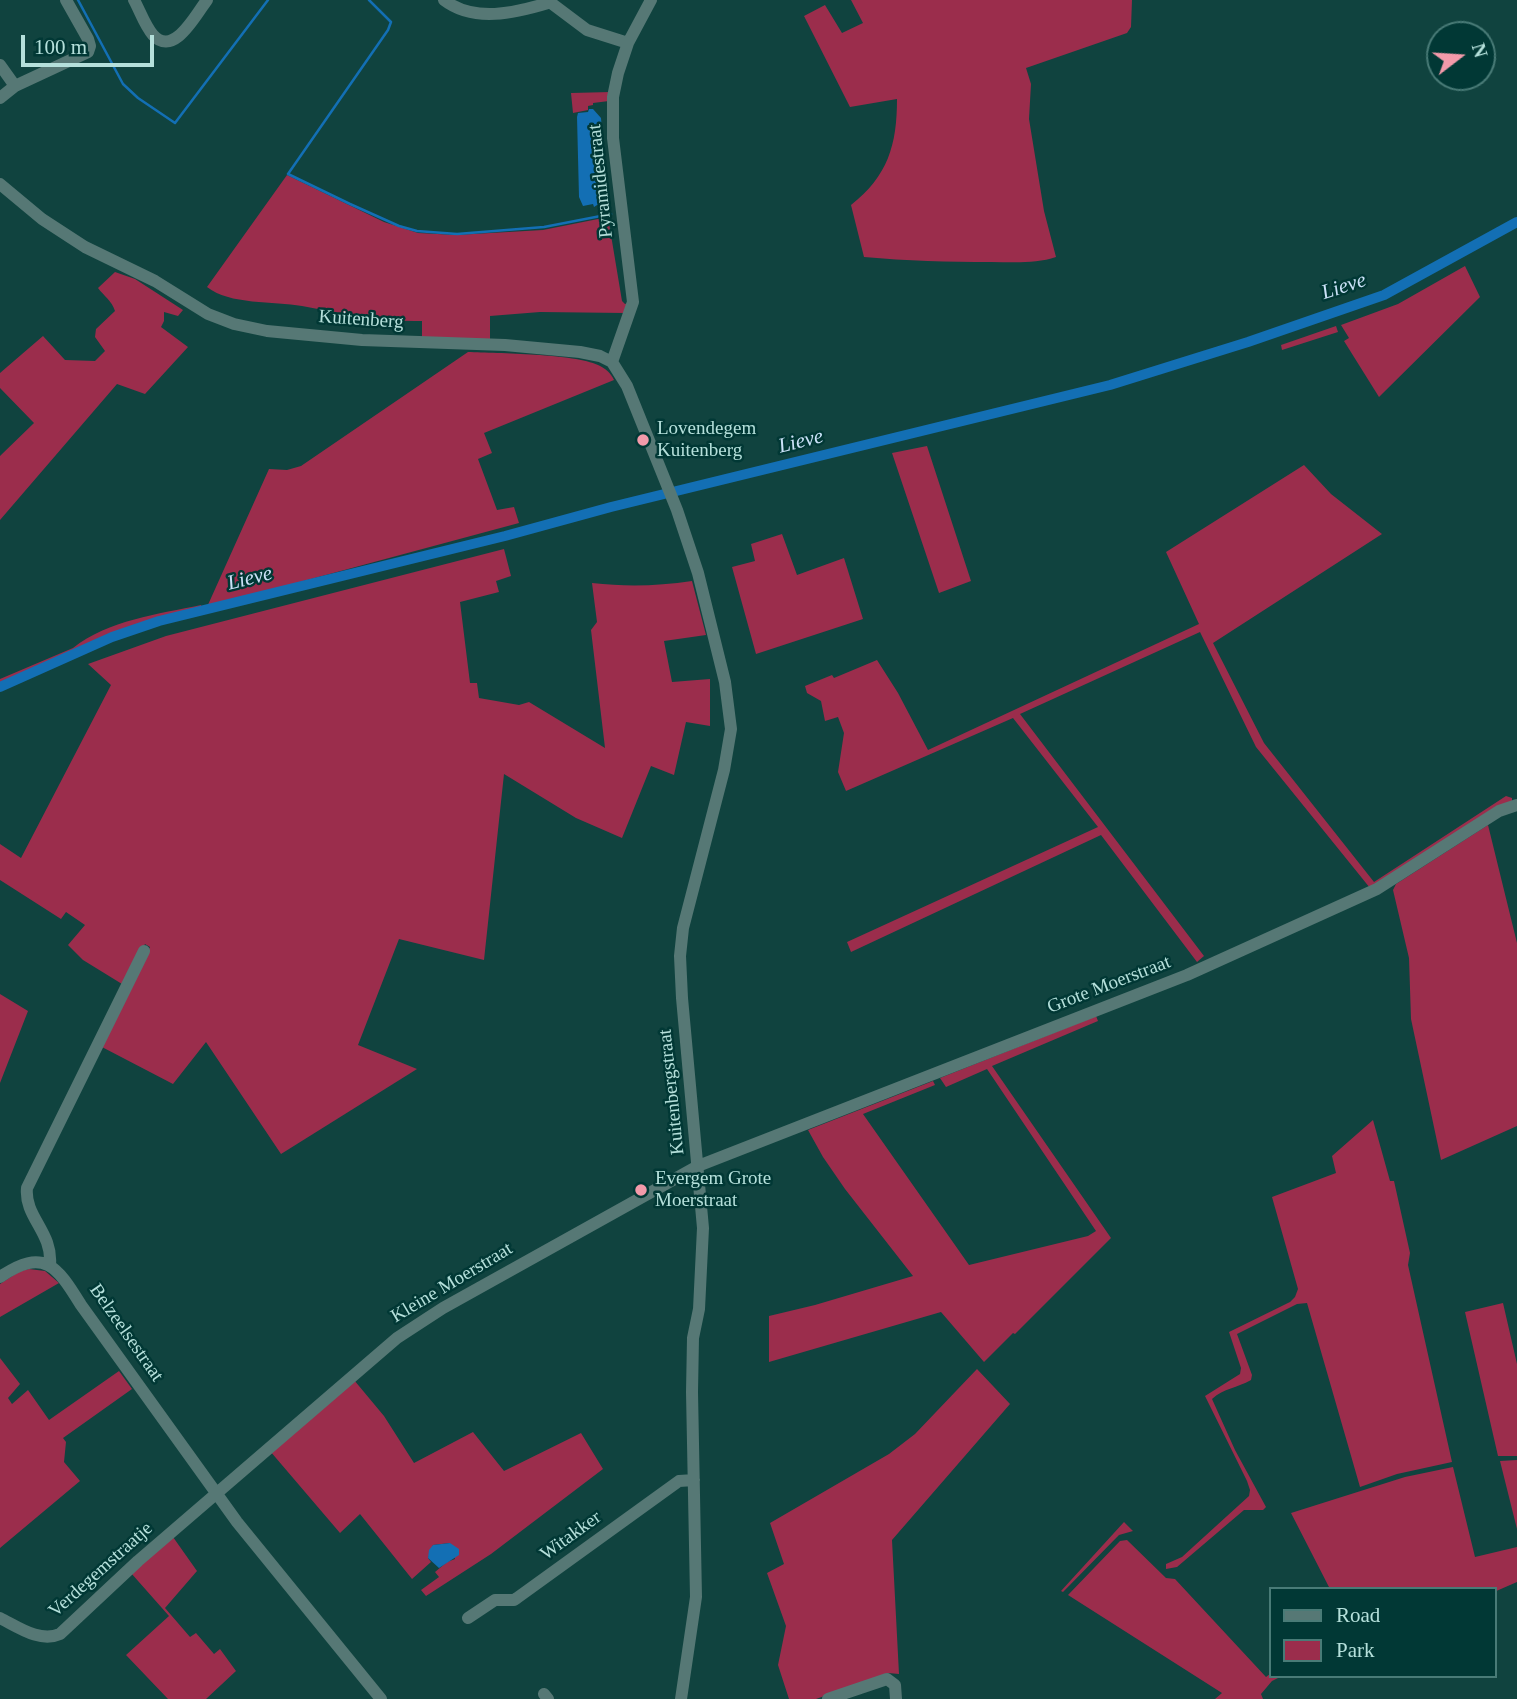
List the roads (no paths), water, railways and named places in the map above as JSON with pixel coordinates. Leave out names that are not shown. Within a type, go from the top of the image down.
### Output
[{"type":"street","points":[[0,98],[16,86],[90,49],[88,39],[66,0]]},
{"type":"street","points":[[134,0],[154,37],[162,41],[176,39],[182,34],[207,0]]},
{"type":"street","points":[[444,0],[453,7],[475,13],[516,11],[548,1],[587,30],[628,43]]},
{"type":"street","name":"Pyramidestraat","points":[[612,362],[633,302],[613,138],[613,97],[628,43],[651,0]]},
{"type":"street","points":[[0,65],[16,86]]},
{"type":"street","name":"Kuitenberg","points":[[0,184],[42,219],[85,247],[155,281],[208,314],[234,324],[267,331],[362,340],[505,345],[580,352],[600,356],[612,362]]},
{"type":"street","name":"Kuitenbergstraat","points":[[612,362],[627,386],[670,493],[698,573],[725,682],[730,729],[724,770],[683,928],[680,956],[703,1228],[699,1308],[693,1338],[691,1448],[694,1480],[695,1597],[681,1699]]},
{"type":"street","name":"Grote Moerstraat","points":[[698,1166],[1187,975],[1377,889],[1499,811],[1517,805]]},
{"type":"street","name":"Belzeelsestraat","points":[[144,951],[27,1188],[26,1200],[49,1244],[50,1265],[63,1276],[237,1522],[381,1699]]},
{"type":"street","name":"Kleine Moerstraat","points":[[217,1493],[397,1338],[443,1308],[698,1166]]},
{"type":"street","points":[[0,1277],[23,1263],[50,1265]]},
{"type":"street","name":"Witakker","points":[[468,1618],[495,1600],[514,1600],[679,1481],[694,1480]]},
{"type":"street","name":"Verdegemstraatje","points":[[0,1618],[41,1636],[53,1637],[60,1634],[138,1561],[217,1493]]},
{"type":"street","points":[[828,1699],[887,1679],[895,1685],[896,1699]]},
{"type":"water","points":[[593,109],[601,118],[607,195],[605,200],[594,207],[593,204],[583,206],[579,197],[577,117],[578,113],[588,112]]},
{"type":"water","points":[[450,1543],[459,1549],[459,1555],[439,1568],[428,1558],[429,1550],[433,1545]]},
{"type":"waterway","points":[[78,0],[123,84],[138,98],[175,123],[268,0]]},
{"type":"waterway","points":[[369,0],[391,22],[388,30],[288,174],[399,226],[417,231],[457,234],[544,227],[611,214]]},
{"type":"waterway","name":"Lieve","points":[[0,687],[112,637],[159,621],[1110,385],[1248,342],[1384,295],[1517,222]]},
{"type":"place","name":"Lovendegem Kuitenberg","points":[[643,440]]},
{"type":"place","name":"Evergem Grote Moerstraat","points":[[641,1190]]}]
